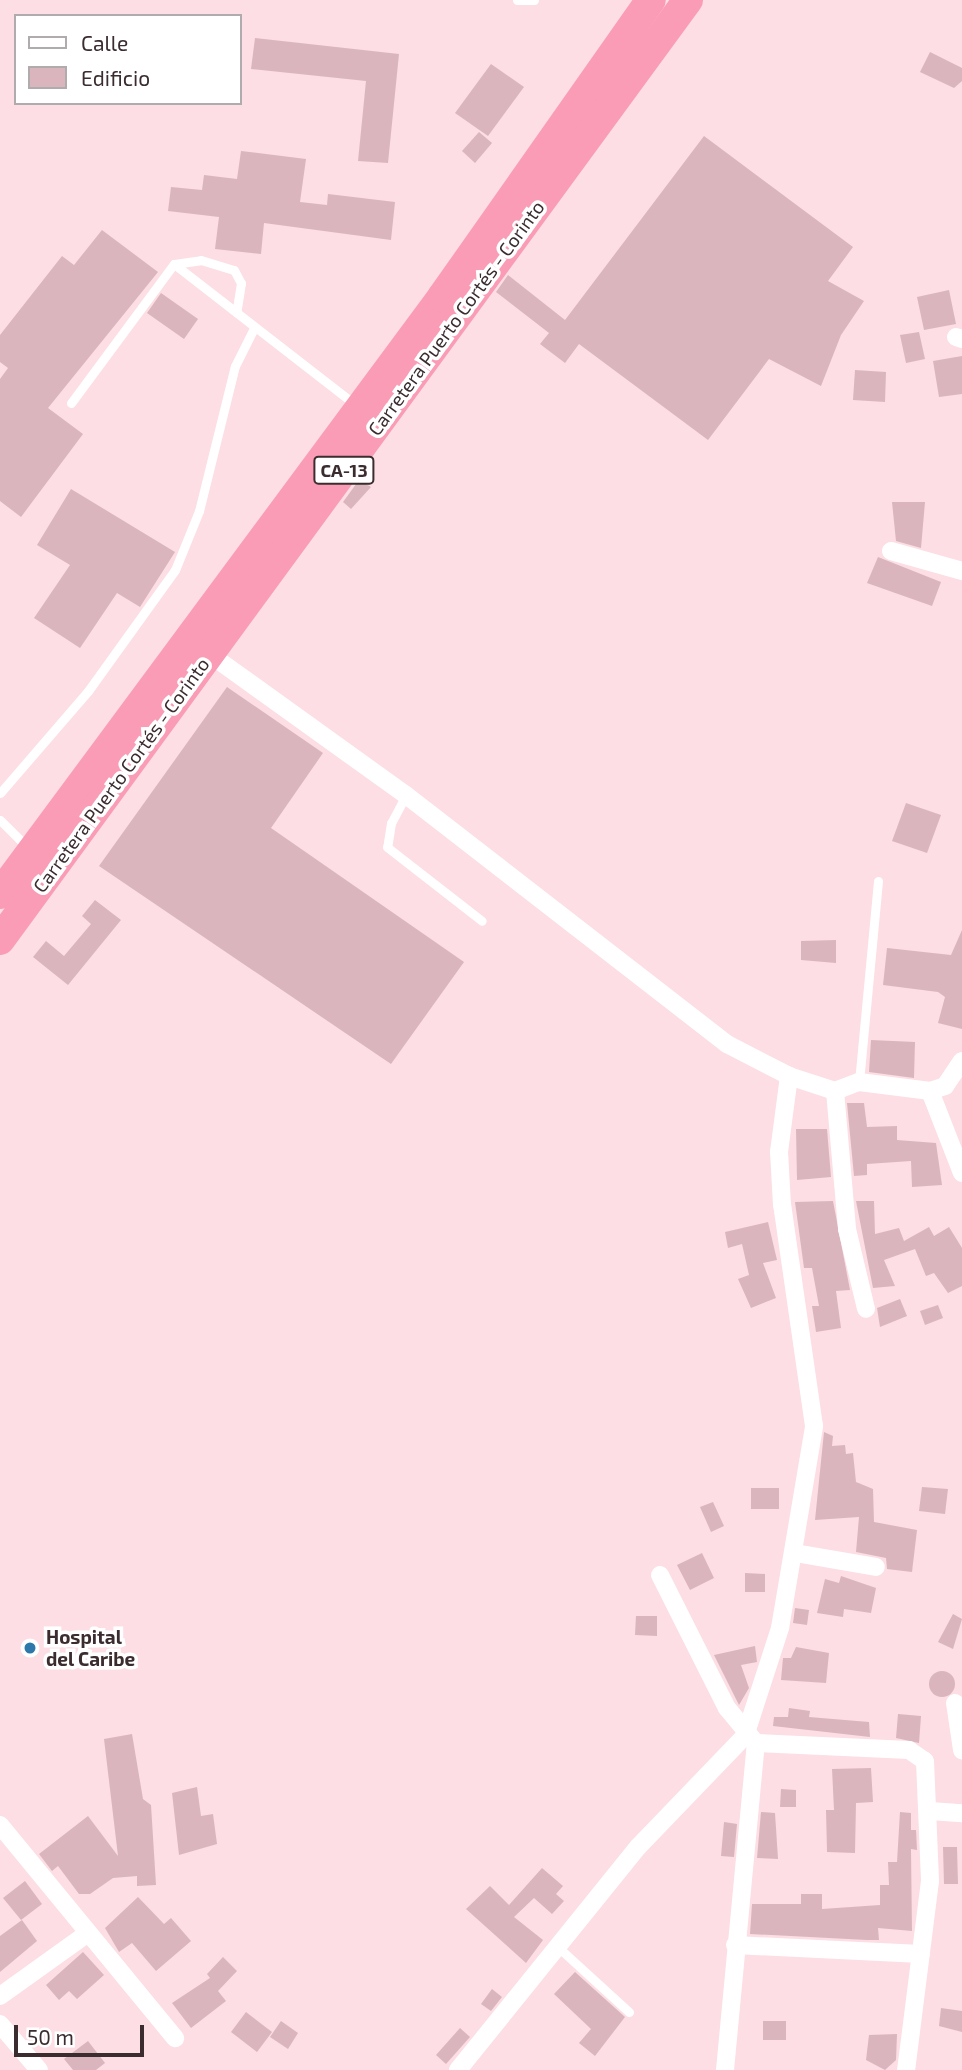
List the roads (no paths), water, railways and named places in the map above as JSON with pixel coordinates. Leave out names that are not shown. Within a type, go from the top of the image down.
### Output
[{"type":"highway","name":"Carretera Puerto Cortés - Corinto","points":[[0,894],[30,849],[199,645],[506,230],[651,0]]},
{"type":"highway","name":"Carretera Puerto Cortés - Corinto","points":[[0,940],[358,407],[506,230],[688,0]]},
{"type":"street","points":[[891,551],[962,570]]},
{"type":"street","points":[[199,645],[406,795],[727,1044],[789,1076],[835,1091],[859,1082],[930,1091],[945,1086],[962,1061]]},
{"type":"street","points":[[725,2070],[750,1739],[780,1628],[795,1553],[814,1426],[782,1205],[779,1152],[789,1076]]},
{"type":"street","points":[[835,1091],[846,1229],[866,1309]]},
{"type":"street","points":[[930,1091],[962,1173]]},
{"type":"street","points":[[795,1553],[876,1567]]},
{"type":"street","points":[[660,1575],[750,1739]]},
{"type":"street","points":[[955,1703],[962,1751]]},
{"type":"street","points":[[458,2070],[638,1847],[750,1739],[918,1753],[925,1761],[930,1811],[921,1954],[906,2070]]},
{"type":"street","points":[[930,1811],[962,1812]]},
{"type":"street","points":[[0,1825],[175,2038]]},
{"type":"street","points":[[0,1996],[88,1933]]},
{"type":"street","points":[[736,1945],[921,1954]]},
{"type":"street","points":[[0,2024],[39,2070]]},
{"type":"lane","points":[[517,0],[534,0]]},
{"type":"lane","points":[[71,403],[174,264],[201,260],[234,270],[241,283],[236,313]]},
{"type":"lane","points":[[174,264],[358,407]]},
{"type":"lane","points":[[0,793],[88,691],[174,570],[199,511],[236,366],[254,328]]},
{"type":"lane","points":[[406,795],[391,822],[387,848],[482,921]]},
{"type":"lane","points":[[0,820],[30,849]]},
{"type":"lane","points":[[859,1082],[878,881]]},
{"type":"lane","points":[[559,1948],[629,2012]]},
{"type":"place","name":"Hospital del Caribe","points":[[30,1648]]}]
